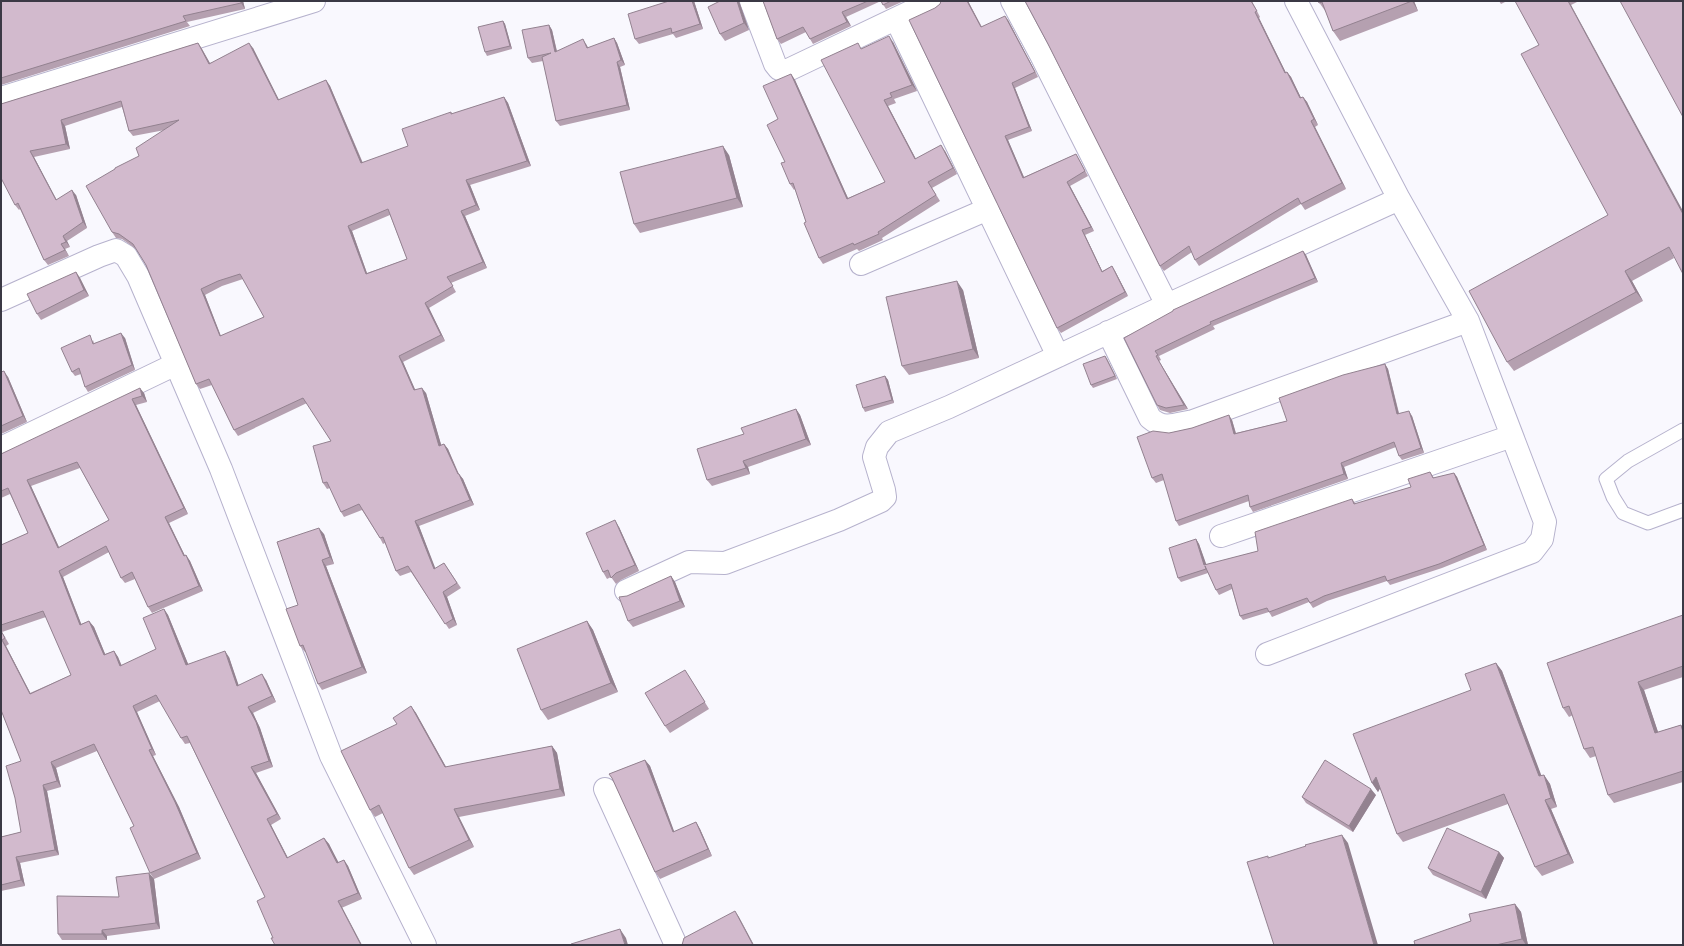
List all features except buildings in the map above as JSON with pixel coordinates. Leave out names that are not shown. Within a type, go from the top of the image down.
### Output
[{"type":"street","points":[[1,98],[314,1]]},
{"type":"street","points":[[751,1],[776,64],[780,69],[786,70],[933,1]]},
{"type":"street","points":[[1012,1],[1041,55],[1166,305]]},
{"type":"street","points":[[1267,654],[1532,552],[1542,539],[1546,522],[1468,321],[1399,199],[1296,1]]},
{"type":"street","points":[[896,19],[1058,356]]},
{"type":"street","points":[[626,591],[689,562],[725,563],[838,520],[881,501],[885,497],[884,490],[874,457],[877,447],[889,432],[949,407],[1166,305],[1399,199]]},
{"type":"street","points":[[861,264],[988,209]]},
{"type":"street","points":[[1,300],[99,256],[116,250],[126,256],[138,276],[221,470],[331,756],[425,945]]},
{"type":"street","points":[[1108,332],[1150,418],[1159,425],[1167,426],[1193,421],[1468,321]]},
{"type":"street","points":[[1,448],[176,364]]},
{"type":"street","points":[[1221,536],[1512,436]]},
{"type":"street","points":[[605,789],[676,945]]},
{"type":"lane","points":[[1683,430],[1628,461],[1606,479],[1613,497],[1623,513],[1648,523],[1683,510]]}]
